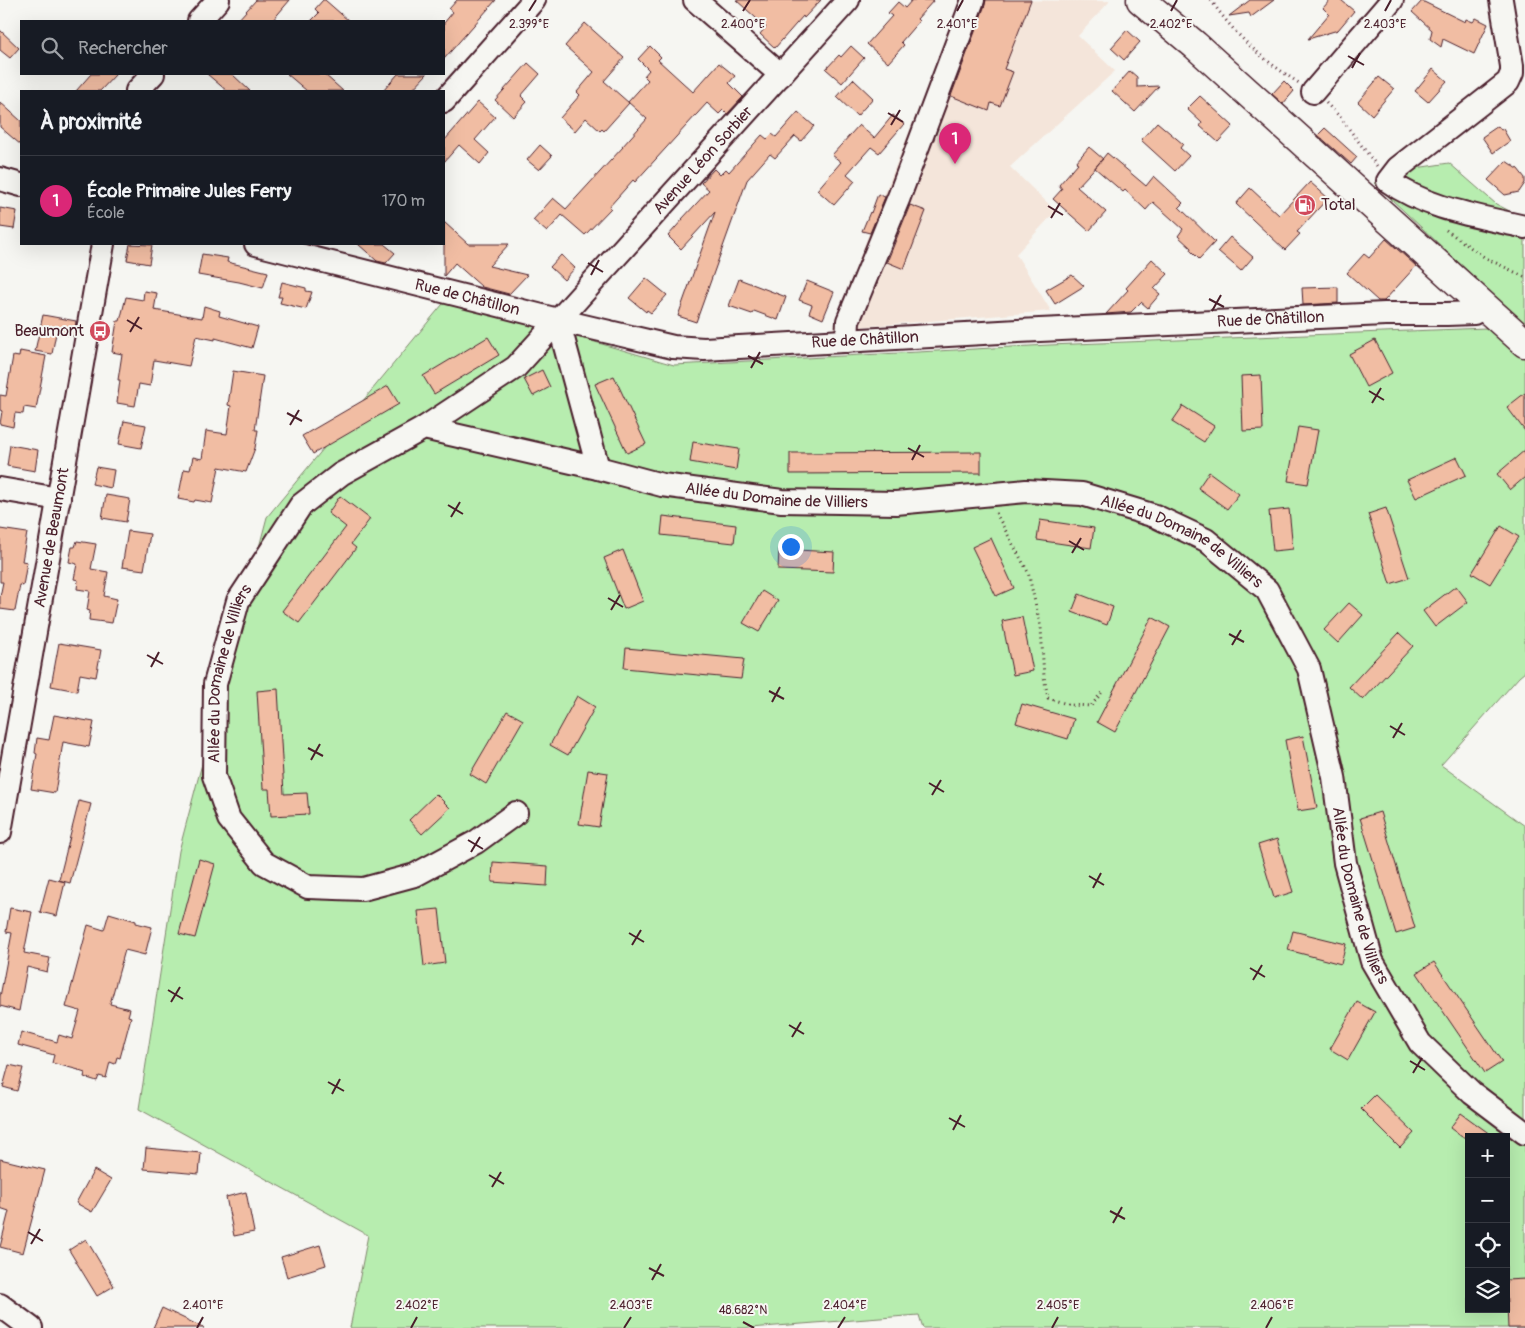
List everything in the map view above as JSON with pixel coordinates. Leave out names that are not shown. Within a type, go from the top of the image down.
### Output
[{"type":"main road","points":[[1141,0],[1195,45],[1525,343]]},
{"type":"street","points":[[200,20],[218,0]]},
{"type":"street","points":[[445,100],[534,0]]},
{"type":"street","points":[[695,0],[781,76]]},
{"type":"street","name":"Avenue Léon Sorbier","points":[[558,320],[848,0]]},
{"type":"street","points":[[847,341],[848,321],[899,198],[973,0]]},
{"type":"street","points":[[1313,92],[1392,0]]},
{"type":"street","points":[[1501,0],[1512,66],[1512,73],[1508,82],[1398,168],[1388,181],[1432,204],[1525,227]]},
{"type":"street","points":[[138,90],[151,75]]},
{"type":"street","points":[[0,179],[20,184]]},
{"type":"street","name":"Avenue de Beaumont","points":[[0,832],[103,245]]},
{"type":"street","name":"Rue de Châtillon","points":[[265,245],[310,250],[558,320],[673,347],[704,349],[1018,331],[1385,314],[1456,314],[1474,313],[1485,306]]},
{"type":"street","points":[[558,320],[598,468]]},
{"type":"street","name":"Allée du Domaine de Villiers","points":[[516,813],[476,842],[415,876],[363,889],[308,887],[264,862],[228,819],[214,776],[215,684],[238,601],[301,505],[341,474],[424,428],[516,367],[558,320]]},
{"type":"street","name":"Allée du Domaine de Villiers","points":[[424,428],[598,468],[662,485],[782,501],[896,503],[1026,491],[1082,494],[1155,516],[1206,540],[1267,590],[1309,669],[1334,778],[1345,863],[1372,961],[1420,1042],[1472,1093],[1525,1133]]},
{"type":"street","points":[[0,489],[59,499]]},
{"type":"street","points":[[0,1305],[31,1328]]},
{"type":"street","points":[[0,1319],[13,1328]]},
{"type":"path","points":[[1445,229],[1484,257],[1525,277]]},
{"type":"path","points":[[986,495],[1028,572],[1042,628],[1044,677],[1048,698],[1070,705],[1091,706],[1103,691]]},
{"type":"shaded area","points":[[962,0],[1110,1],[1078,36],[1115,71],[1010,167],[1056,211],[1016,254],[1051,311],[833,329],[876,215]]},
{"type":"green space","points":[[1449,163],[1496,204],[1525,219],[1525,672],[1441,765],[1525,826],[1525,1328],[923,1328],[919,1315],[750,1328],[350,1328],[368,1235],[139,1109],[179,851],[267,517],[447,299],[674,365],[1049,345],[1486,328],[1505,306],[1374,183],[1396,171]]},
{"type":"building","points":[[256,0],[290,0],[273,20],[238,20]]},
{"type":"building","points":[[325,0],[348,20],[312,20],[319,13],[315,9]]},
{"type":"building","points":[[457,0],[496,0],[445,58],[445,22],[453,12],[449,9]]},
{"type":"building","points":[[736,0],[821,0],[804,18],[803,16],[775,48],[760,34],[766,27]]},
{"type":"building","points":[[912,0],[934,0],[917,19],[919,21],[901,42],[904,45],[888,63],[867,44],[892,16],[888,13],[898,2],[905,8]]},
{"type":"building","points":[[986,0],[1031,0],[1004,69],[1013,72],[1000,106],[991,103],[989,111],[951,96]]},
{"type":"building","points":[[1250,0],[1274,0],[1251,17],[1249,13],[1229,16]]},
{"type":"building","points":[[1330,0],[1341,0],[1354,11],[1338,30],[1308,39],[1329,14],[1323,8]]},
{"type":"building","points":[[1422,1],[1465,22],[1466,19],[1473,22],[1476,18],[1488,24],[1474,54],[1443,39],[1441,47],[1430,39],[1432,30],[1412,12]]},
{"type":"building","points":[[585,23],[624,58],[604,81],[629,103],[604,131],[602,129],[600,131],[586,118],[575,131],[560,118],[580,95],[577,92],[594,72],[565,46]]},
{"type":"building","points":[[0,30],[19,48],[10,58],[0,50]]},
{"type":"building","points":[[1127,30],[1140,42],[1124,60],[1111,48]]},
{"type":"building","points":[[650,46],[661,57],[658,60],[693,92],[719,63],[735,76],[729,83],[743,97],[727,114],[723,110],[719,114],[707,103],[635,182],[633,180],[609,207],[611,208],[585,235],[562,215],[547,232],[533,220],[553,198],[566,209],[647,119],[628,102],[648,80],[644,76],[649,70],[638,59]]},
{"type":"building","points":[[851,46],[864,58],[842,83],[826,69],[839,55],[841,57]]},
{"type":"building","points":[[528,63],[540,74],[521,96],[527,102],[513,117],[495,100]]},
{"type":"building","points":[[1433,69],[1447,81],[1428,102],[1415,91]]},
{"type":"building","points":[[1130,71],[1137,77],[1137,87],[1159,86],[1135,112],[1112,91]]},
{"type":"building","points":[[90,75],[115,75],[101,90],[77,90]]},
{"type":"building","points":[[208,75],[233,75],[249,90],[226,90]]},
{"type":"building","points":[[288,75],[325,75],[342,90],[306,90]]},
{"type":"building","points":[[397,75],[426,75],[412,90],[384,90]]},
{"type":"building","points":[[1379,77],[1394,89],[1372,115],[1358,102]]},
{"type":"building","points":[[853,79],[873,98],[857,116],[837,97]]},
{"type":"building","points":[[1284,81],[1294,91],[1283,104],[1272,94]]},
{"type":"building","points":[[1200,96],[1233,126],[1218,142],[1200,126],[1202,123],[1187,109]]},
{"type":"building","points":[[0,102],[20,120],[20,144],[0,127]]},
{"type":"building","points":[[478,102],[495,117],[475,140],[489,153],[480,164],[459,145],[445,161],[445,140]]},
{"type":"building","points":[[798,112],[814,126],[801,141],[795,136],[775,158],[770,154],[747,180],[696,322],[678,316],[715,212],[681,249],[668,236],[709,190],[701,183],[714,169],[720,175],[726,169],[729,172],[762,135],[767,139],[772,134],[776,137]]},
{"type":"building","points":[[893,115],[904,124],[879,153],[871,147],[847,174],[855,181],[834,205],[817,190],[841,162],[832,155],[859,125],[874,138]]},
{"type":"building","points":[[1157,122],[1183,144],[1180,148],[1189,156],[1175,171],[1141,140]]},
{"type":"building","points":[[1498,126],[1501,130],[1503,129],[1510,141],[1493,153],[1482,137]]},
{"type":"building","points":[[1325,128],[1357,157],[1351,164],[1318,135]]},
{"type":"building","points":[[540,145],[552,156],[539,170],[527,160]]},
{"type":"building","points":[[1089,147],[1103,159],[1077,187],[1106,212],[1089,231],[1053,199],[1062,189],[1059,185]]},
{"type":"building","points":[[1107,153],[1146,186],[1154,176],[1183,203],[1179,207],[1215,242],[1199,259],[1190,250],[1191,248],[1178,236],[1183,229],[1153,202],[1146,210],[1125,190],[1123,192],[1095,168]]},
{"type":"building","points":[[1506,161],[1518,169],[1525,178],[1525,183],[1519,192],[1505,195],[1488,180]]},
{"type":"building","points":[[1310,182],[1328,198],[1297,232],[1300,234],[1285,250],[1236,204],[1250,188],[1279,215]]},
{"type":"building","points":[[878,194],[885,197],[870,233],[862,231],[871,213]]},
{"type":"building","points":[[910,205],[926,211],[904,269],[887,262]]},
{"type":"building","points":[[0,208],[17,211],[14,229],[0,227]]},
{"type":"building","points":[[445,223],[468,244],[509,244],[489,266],[527,275],[509,294],[482,287],[455,263],[444,276]]},
{"type":"building","points":[[1230,237],[1253,257],[1241,271],[1218,251]]},
{"type":"building","points":[[1386,239],[1416,266],[1384,301],[1378,301],[1347,273],[1364,254],[1369,258]]},
{"type":"building","points":[[130,245],[152,245],[149,264],[127,260]]},
{"type":"building","points":[[359,245],[385,245],[395,253],[386,263],[377,261]]},
{"type":"building","points":[[202,254],[228,258],[227,262],[268,272],[263,288],[198,275]]},
{"type":"building","points":[[561,255],[575,268],[564,280],[550,267]]},
{"type":"building","points":[[1152,259],[1168,274],[1154,289],[1160,294],[1148,308],[1141,302],[1131,312],[1106,314],[1128,290],[1126,288]]},
{"type":"building","points":[[1072,275],[1084,286],[1055,304],[1046,290]]},
{"type":"building","points":[[646,278],[667,295],[651,313],[647,310],[646,312],[629,298]]},
{"type":"building","points":[[739,279],[786,297],[778,320],[754,311],[752,314],[729,306]]},
{"type":"building","points":[[807,281],[834,292],[823,319],[809,313],[812,305],[799,300]]},
{"type":"building","points":[[282,282],[306,288],[306,291],[312,292],[306,309],[280,303],[282,297],[278,297]]},
{"type":"building","points":[[1338,287],[1338,303],[1303,305],[1302,288]]},
{"type":"building","points":[[144,291],[157,293],[154,310],[202,318],[204,306],[220,311],[219,316],[258,327],[252,348],[215,338],[215,340],[196,336],[189,366],[154,360],[150,386],[139,384],[135,406],[117,403],[122,354],[112,352],[117,321],[120,321],[126,297],[143,300]]},
{"type":"building","points":[[43,315],[76,321],[74,336],[56,333],[52,354],[35,351]]},
{"type":"building","points":[[488,337],[499,355],[434,394],[423,376]]},
{"type":"building","points":[[1375,340],[1392,373],[1366,387],[1349,354]]},
{"type":"building","points":[[20,351],[46,356],[36,409],[24,407],[23,414],[15,413],[13,427],[0,424],[2,411],[0,410],[0,395],[6,396],[13,356],[19,357]]},
{"type":"building","points":[[542,370],[550,387],[533,396],[524,379]]},
{"type":"building","points":[[233,371],[263,376],[255,430],[258,430],[255,448],[246,472],[219,467],[212,503],[178,499],[184,469],[190,470],[193,457],[202,459],[206,431],[227,434],[231,406],[228,405]]},
{"type":"building","points":[[1261,375],[1263,430],[1243,431],[1241,376]]},
{"type":"building","points":[[614,376],[646,444],[627,453],[595,384]]},
{"type":"building","points":[[388,386],[399,404],[313,454],[302,436]]},
{"type":"building","points":[[1525,393],[1525,431],[1507,407]]},
{"type":"building","points":[[1183,406],[1214,426],[1204,442],[1172,422]]},
{"type":"building","points":[[124,421],[146,425],[141,448],[119,444]]},
{"type":"building","points":[[1298,427],[1318,430],[1308,484],[1288,481]]},
{"type":"building","points":[[693,442],[739,449],[736,470],[690,462]]},
{"type":"building","points":[[10,445],[38,450],[35,471],[7,466]]},
{"type":"building","points":[[1525,450],[1525,477],[1510,490],[1497,474]]},
{"type":"building","points":[[981,452],[981,473],[790,474],[790,453]]},
{"type":"building","points":[[1457,457],[1466,475],[1416,498],[1407,480]]},
{"type":"building","points":[[96,467],[114,470],[111,488],[92,484]]},
{"type":"building","points":[[1209,472],[1239,494],[1227,509],[1198,488]]},
{"type":"building","points":[[106,495],[130,499],[126,522],[102,518]]},
{"type":"building","points":[[340,496],[370,519],[351,544],[356,548],[299,623],[282,611],[346,527],[328,513]]},
{"type":"building","points":[[1386,508],[1409,578],[1390,584],[1368,514]]},
{"type":"building","points":[[1289,509],[1293,549],[1273,551],[1269,511]]},
{"type":"building","points":[[663,516],[736,525],[734,543],[661,535]]},
{"type":"building","points":[[1040,520],[1094,528],[1091,548],[1037,540]]},
{"type":"building","points":[[1501,526],[1519,537],[1490,584],[1472,573]]},
{"type":"building","points":[[0,529],[27,533],[22,561],[27,562],[23,586],[20,585],[15,611],[0,609],[3,582],[0,582]]},
{"type":"building","points":[[128,531],[150,534],[144,570],[122,567]]},
{"type":"building","points":[[991,538],[1014,588],[996,596],[972,547]]},
{"type":"building","points":[[77,541],[96,544],[91,569],[108,572],[104,596],[117,599],[112,623],[89,620],[90,611],[87,610],[90,591],[77,589],[78,580],[74,579],[77,564],[69,562],[72,547],[75,547]]},
{"type":"building","points":[[779,549],[834,552],[833,572],[778,570]]},
{"type":"building","points":[[623,550],[643,601],[624,609],[604,558]]},
{"type":"building","points":[[1456,586],[1468,602],[1435,627],[1423,611]]},
{"type":"building","points":[[762,591],[778,601],[759,632],[743,623]]},
{"type":"building","points":[[1079,594],[1113,607],[1107,625],[1072,612]]},
{"type":"building","points":[[1349,603],[1363,615],[1338,643],[1324,630]]},
{"type":"building","points":[[1022,617],[1033,671],[1013,675],[1002,621]]},
{"type":"building","points":[[1152,617],[1170,627],[1115,732],[1097,722]]},
{"type":"building","points":[[1399,633],[1413,646],[1363,700],[1349,687]]},
{"type":"building","points":[[59,643],[101,650],[96,677],[80,674],[77,691],[51,686]]},
{"type":"building","points":[[626,648],[744,659],[741,679],[624,668]]},
{"type":"building","points":[[278,689],[284,794],[307,793],[309,814],[271,816],[269,789],[263,789],[257,691]]},
{"type":"building","points":[[577,696],[595,707],[568,755],[550,745]]},
{"type":"building","points":[[1022,704],[1074,719],[1068,739],[1016,723]]},
{"type":"building","points":[[507,711],[523,720],[486,784],[470,774]]},
{"type":"building","points":[[54,715],[94,722],[89,747],[63,742],[55,793],[31,789],[37,754],[35,753],[37,738],[49,740]]},
{"type":"building","points":[[1303,736],[1317,808],[1298,811],[1285,740]]},
{"type":"building","points":[[588,770],[608,773],[599,827],[579,824]]},
{"type":"building","points":[[436,794],[450,808],[422,834],[409,820]]},
{"type":"building","points":[[79,801],[91,804],[70,883],[59,880]]},
{"type":"building","points":[[1380,812],[1415,928],[1396,934],[1360,818]]},
{"type":"building","points":[[1277,839],[1293,892],[1274,898],[1258,845]]},
{"type":"building","points":[[199,859],[215,864],[195,938],[179,934]]},
{"type":"building","points":[[493,862],[548,866],[547,886],[492,882]]},
{"type":"building","points":[[49,878],[65,882],[57,916],[40,912]]},
{"type":"building","points":[[10,908],[32,912],[24,953],[50,958],[47,972],[27,967],[19,1011],[0,1006],[12,933],[6,932]]},
{"type":"building","points":[[439,909],[445,963],[424,966],[418,911]]},
{"type":"building","points":[[109,913],[152,927],[145,955],[125,950],[110,1004],[130,1009],[128,1016],[131,1017],[120,1058],[117,1057],[115,1064],[110,1062],[106,1078],[99,1076],[97,1081],[84,1077],[85,1073],[79,1070],[52,1063],[54,1055],[18,1045],[21,1032],[57,1042],[59,1035],[72,1039],[80,1011],[66,1007],[88,925],[104,930]]},
{"type":"building","points":[[1293,931],[1346,944],[1341,964],[1288,950]]},
{"type":"building","points":[[1434,962],[1502,1062],[1485,1073],[1417,973]]},
{"type":"building","points":[[1357,1002],[1375,1012],[1348,1060],[1330,1049]]},
{"type":"building","points":[[9,1065],[23,1068],[17,1091],[3,1087]]},
{"type":"building","points":[[1375,1095],[1414,1133],[1400,1148],[1361,1109]]},
{"type":"building","points":[[1461,1113],[1488,1133],[1465,1133],[1465,1137],[1462,1137],[1450,1128]]},
{"type":"building","points":[[146,1148],[201,1153],[199,1174],[144,1169]]},
{"type":"building","points":[[0,1159],[45,1170],[23,1253],[0,1247],[9,1211],[0,1208]]},
{"type":"building","points":[[94,1170],[111,1180],[92,1212],[76,1203]]},
{"type":"building","points":[[246,1192],[254,1232],[234,1236],[226,1197]]},
{"type":"building","points":[[86,1239],[114,1286],[97,1296],[69,1250]]},
{"type":"building","points":[[320,1245],[326,1265],[287,1277],[281,1257]]},
{"type":"building","points":[[1525,1279],[1525,1328],[1508,1328],[1510,1280]]},
{"type":"building","points":[[162,1308],[204,1328],[153,1328]]},
{"type":"place","name":"École Primaire Jules Ferry","points":[[955,164]]},
{"type":"place","name":"Total","points":[[1305,205]]},
{"type":"place","name":"Beaumont","points":[[100,331]]}]
